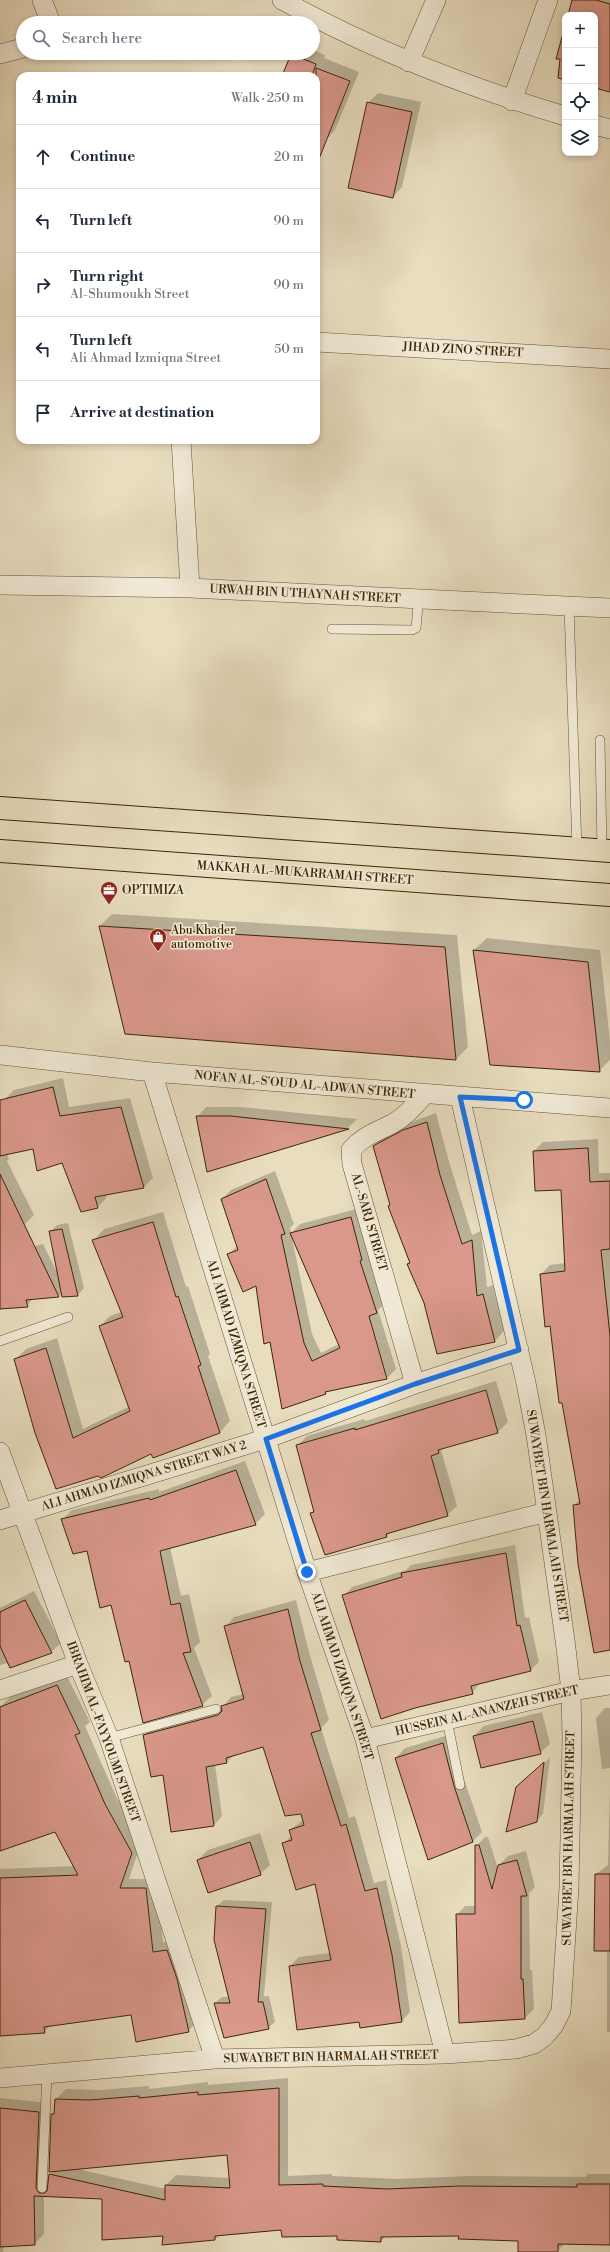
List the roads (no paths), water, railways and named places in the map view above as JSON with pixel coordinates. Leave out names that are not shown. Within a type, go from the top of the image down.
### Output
[{"type":"main road","points":[[0,808],[606,851]]},
{"type":"main road","name":"MAKKAH AL-MUKARRAMAH STREET","points":[[0,851],[610,896]]},
{"type":"street","points":[[42,0],[48,16]]},
{"type":"street","points":[[282,0],[311,16]]},
{"type":"street","points":[[409,62],[436,0]]},
{"type":"street","points":[[512,100],[548,0]]},
{"type":"street","points":[[320,21],[409,62],[467,86],[562,115]]},
{"type":"street","points":[[0,54],[16,50]]},
{"type":"street","points":[[598,126],[610,129]]},
{"type":"street","name":"JIHAD ZINO STREET","points":[[320,342],[610,359]]},
{"type":"street","points":[[181,444],[190,588]]},
{"type":"street","name":"URWAH BIN UTHAYNAH STREET","points":[[0,585],[190,588],[610,608]]},
{"type":"street","name":"NOFAN AL-S'OUD AL-ADWAN STREET","points":[[0,1055],[152,1072],[424,1095],[610,1108]]},
{"type":"street","name":"ALI AHMAD IZMIQNA STREET","points":[[152,1072],[307,1572],[365,1739],[445,2054]]},
{"type":"street","name":"AL-SARJ STREET","points":[[415,1384],[352,1164],[351,1150],[367,1134],[393,1123],[404,1116],[424,1095]]},
{"type":"street","name":"SUWAYBET BIN HARMALAH STREET","points":[[0,2078],[215,2059],[445,2054],[516,2049],[534,2044],[545,2036],[554,2025],[560,2011],[570,1888],[571,1691],[536,1435],[519,1350],[460,1097]]},
{"type":"street","name":"ALI AHMAD IZMIQNA STREET WAY 2","points":[[0,1520],[266,1439],[415,1384],[519,1350]]},
{"type":"street","name":"IBRAHIM AL-FAYYOUMI STREET","points":[[0,1452],[78,1664],[109,1738],[215,2059]]},
{"type":"street","points":[[307,1572],[547,1512]]},
{"type":"street","points":[[0,1690],[78,1664]]},
{"type":"street","name":"HUSSEIN AL-ANANZEH STREET","points":[[365,1739],[571,1691],[610,1685]]},
{"type":"lane","points":[[332,629],[412,630],[416,628],[418,606],[417,600]]},
{"type":"lane","points":[[569,606],[577,848]]},
{"type":"lane","points":[[600,740],[606,851]]},
{"type":"lane","points":[[0,1341],[68,1317]]},
{"type":"lane","points":[[109,1738],[216,1709]]},
{"type":"lane","points":[[447,1720],[460,1785]]},
{"type":"lane","points":[[42,2188],[47,2073]]},
{"type":"place","name":"OPTIMIZA","points":[[109,905]]},
{"type":"place","name":"Abu Khader automotive","points":[[158,952]]}]
